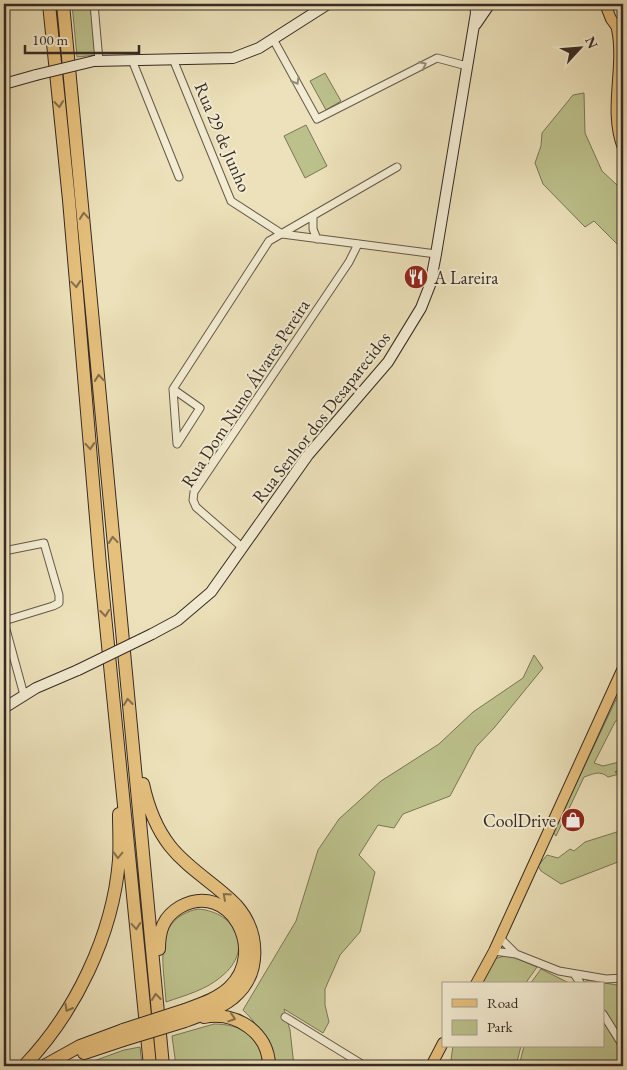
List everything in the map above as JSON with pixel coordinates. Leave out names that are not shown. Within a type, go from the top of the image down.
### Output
[{"type":"highway","points":[[49,4],[68,190],[100,565],[124,790],[150,1066]]},
{"type":"highway","points":[[64,4],[153,969],[164,1064]]},
{"type":"highway","points":[[44,1066],[80,1046],[220,1006],[240,991],[252,968],[253,940],[248,922],[235,904],[183,861],[159,831],[151,813],[140,766],[133,750]]},
{"type":"highway","points":[[24,1066],[42,1047],[61,1022],[94,958],[114,891],[119,861],[119,796],[124,790]]},
{"type":"highway","points":[[153,969],[159,964],[159,934],[162,925],[177,909],[195,902],[209,902],[223,908],[235,918],[242,931],[246,946],[244,962],[238,978],[228,989],[214,999],[185,1015]]},
{"type":"highway","points":[[185,1015],[212,1015],[238,1020],[259,1037],[269,1059],[269,1066]]},
{"type":"highway","points":[[57,1066],[123,1035]]},
{"type":"main road","points":[[604,5],[620,32],[616,120],[623,148]]},
{"type":"main road","points":[[616,100],[623,82]]},
{"type":"main road","points":[[477,982],[494,952],[620,679],[623,668]]},
{"type":"main road","points":[[431,1066],[442,1045]]},
{"type":"street","points":[[94,4],[97,61]]},
{"type":"street","points":[[4,84],[97,61],[232,58],[247,54],[273,39],[312,7],[328,4]]},
{"type":"street","name":"Rua Senhor dos Desaparecidos","points":[[4,708],[24,695],[152,634],[178,620],[203,601],[243,548],[308,455],[388,362],[421,308],[430,285],[476,12],[475,4]]},
{"type":"street","name":"Rua Senhor dos Desaparecidos","points":[[472,31],[487,4]]},
{"type":"street","points":[[273,39],[317,119],[437,58],[467,66]]},
{"type":"street","name":"Rua 29 de Junho","points":[[173,59],[231,201],[282,234]]},
{"type":"street","points":[[132,60],[179,178]]},
{"type":"street","points":[[173,389],[200,408],[177,444],[173,389],[269,240],[397,167]]},
{"type":"street","points":[[313,216],[313,229],[317,239]]},
{"type":"street","points":[[282,234],[436,254]]},
{"type":"street","name":"Rua Dom Nuno Álvares Pereira","points":[[243,548],[196,507],[193,500],[194,492],[349,262],[358,244]]},
{"type":"street","points":[[4,551],[44,543],[60,595],[59,603],[53,606],[4,621],[24,695]]},
{"type":"street","points":[[500,938],[516,954]]},
{"type":"street","points":[[494,952],[516,954],[551,969],[574,974],[606,979],[623,978]]},
{"type":"street","points":[[574,974],[580,982]]},
{"type":"street","points":[[604,1016],[623,1046]]},
{"type":"street","points":[[285,1017],[365,1066]]},
{"type":"green space","points":[[72,4],[91,4],[96,55],[77,57]]},
{"type":"green space","points":[[325,73],[341,101],[326,110],[310,81]]},
{"type":"green space","points":[[584,93],[585,133],[602,171],[618,186],[623,187],[623,250],[594,221],[585,227],[543,184],[535,163],[541,146],[542,133],[573,95]]},
{"type":"green space","points":[[306,125],[327,166],[305,178],[284,136]]},
{"type":"green space","points":[[534,655],[543,668],[476,747],[450,796],[403,814],[394,828],[378,825],[359,855],[375,872],[360,932],[340,955],[325,989],[325,1005],[329,1022],[323,1033],[284,1009],[290,1030],[294,1066],[272,1066],[263,1035],[243,1010],[296,921],[318,850],[339,819],[381,781],[439,744],[473,712],[523,678]]},
{"type":"green space","points":[[623,685],[623,713],[615,722],[594,763],[603,766],[623,761],[623,773],[608,777],[596,773],[584,777],[556,836],[553,832]]},
{"type":"green space","points":[[623,830],[623,860],[561,884],[541,871],[538,866],[547,855],[558,858],[570,849],[574,851],[585,842]]},
{"type":"green space","points":[[198,909],[223,917],[231,925],[237,934],[239,944],[237,955],[232,966],[216,981],[196,992],[166,1002],[163,959],[167,933],[173,923],[183,914]]},
{"type":"green space","points":[[508,955],[537,967],[526,982],[483,982],[494,959]]},
{"type":"green space","points":[[541,969],[567,982],[531,982]]},
{"type":"green space","points":[[604,983],[623,986],[623,1039],[604,1011]]},
{"type":"green space","points":[[604,1022],[623,1051],[623,1066],[519,1066],[524,1048],[604,1048]]},
{"type":"green space","points":[[214,1024],[233,1026],[248,1034],[258,1047],[263,1066],[176,1066],[172,1036]]},
{"type":"green space","points":[[140,1047],[142,1066],[80,1066],[124,1050]]},
{"type":"green space","points":[[453,1048],[520,1048],[516,1066],[454,1066],[451,1060]]},
{"type":"waterway","points":[[616,772],[623,769]]},
{"type":"place","name":"A Lareira","points":[[416,277]]},
{"type":"place","name":"CoolDrive","points":[[573,820]]}]
